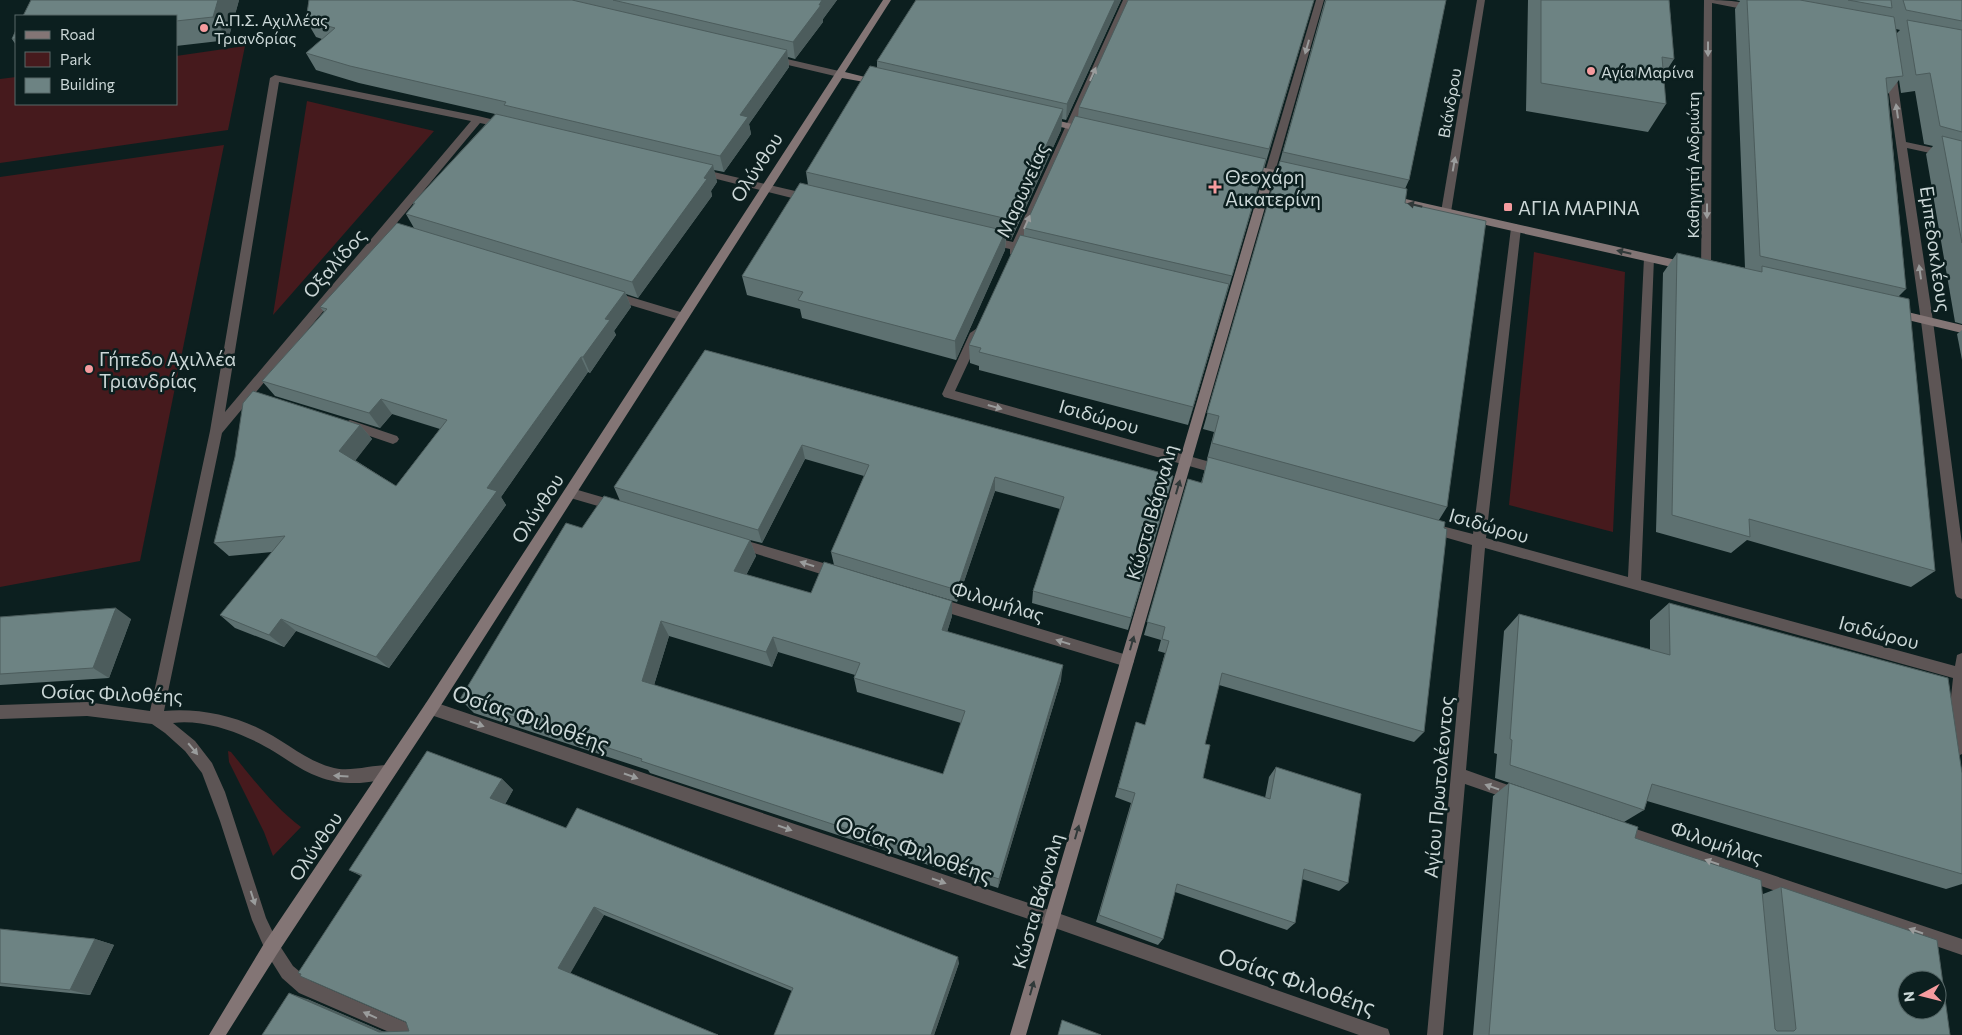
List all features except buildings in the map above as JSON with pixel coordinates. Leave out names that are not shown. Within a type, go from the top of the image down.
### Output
[{"type":"street","name":"Ολύνθου","points":[[217,1035],[271,948],[431,708],[887,0]]},
{"type":"street","name":"Μαρωνείας","points":[[1007,264],[1127,0]]},
{"type":"street","name":"Κώστα Βάρναλη","points":[[1018,1035],[1186,460],[1228,298],[1270,172],[1320,0]]},
{"type":"street","name":"Βιάνδρου","points":[[1446,212],[1481,0]]},
{"type":"street","points":[[1709,0],[1759,9]]},
{"type":"street","name":"Καθηγητή Ανδριώτη","points":[[1649,258],[1711,272],[1709,0]]},
{"type":"street","points":[[760,56],[890,86]]},
{"type":"street","name":"Εμπεδοκλέους","points":[[1890,60],[1927,321],[1962,593]]},
{"type":"street","name":"Οξαλίδος","points":[[155,718],[216,431],[275,78],[478,119],[393,230],[251,396],[216,431]]},
{"type":"street","points":[[1032,118],[1098,133]]},
{"type":"street","points":[[478,119],[517,128]]},
{"type":"street","points":[[1902,144],[1962,157]]},
{"type":"street","points":[[1232,163],[1307,180]]},
{"type":"street","points":[[690,170],[815,199]]},
{"type":"street","points":[[1381,197],[1649,258],[1634,584]]},
{"type":"street","name":"Αγίου Πρωτολέοντος","points":[[1435,1035],[1460,775],[1479,542],[1516,228]]},
{"type":"street","points":[[977,238],[1044,254]]},
{"type":"street","points":[[607,294],[683,317]]},
{"type":"street","points":[[1889,312],[1962,328]]},
{"type":"street","name":"Ισιδώρου","points":[[980,325],[948,394],[1233,473]]},
{"type":"street","points":[[338,422],[394,438]]},
{"type":"street","points":[[570,493],[627,510]]},
{"type":"street","name":"Ισιδώρου","points":[[1413,523],[1634,584],[1961,669]]},
{"type":"street","points":[[721,538],[853,578]]},
{"type":"street","name":"Φιλομήλας","points":[[919,598],[1127,661]]},
{"type":"street","points":[[1959,761],[1956,716],[1961,669]]},
{"type":"street","name":"Οσίας Φιλοθέης","points":[[431,708],[1052,919],[1382,1035]]},
{"type":"street","name":"Οσίας Φιλοθέης","points":[[0,712],[88,709],[155,718],[185,715],[218,720],[252,732],[311,767],[337,776],[370,776],[389,771]]},
{"type":"street","points":[[155,718],[183,738],[207,768],[221,799],[259,918],[271,948],[287,973],[295,982],[415,1035]]},
{"type":"street","points":[[1460,775],[1533,800]]},
{"type":"street","name":"Φιλομήλας","points":[[1607,826],[1962,946]]},
{"type":"street","points":[[1745,873],[1747,892]]},
{"type":"green space","points":[[245,46],[228,130],[0,163],[0,79],[15,77],[15,105],[178,105],[178,56]]},
{"type":"green space","points":[[307,101],[434,131],[273,315]]},
{"type":"green space","name":"Γήπεδο Αχιλλέα Τριανδρίας","points":[[224,145],[140,561],[0,587],[0,177]]},
{"type":"green space","points":[[1534,252],[1625,272],[1613,532],[1509,505]]},
{"type":"green space","points":[[228,751],[231,752],[272,801],[301,827],[273,856],[264,832],[229,762]]},
{"type":"place","name":"Α.Π.Σ. Αχιλλέας Τριανδρίας","points":[[204,28]]},
{"type":"place","name":"Αγία Μαρίνα","points":[[1591,71]]},
{"type":"place","name":"Θεοχάρη Αικατερίνη","points":[[1215,187]]},
{"type":"place","name":"ΑΓΙΑ ΜΑΡΙΝΑ","points":[[1508,207]]},
{"type":"place","name":"Γήπεδο Αχιλλέα Τριανδρίας","points":[[89,369]]}]
